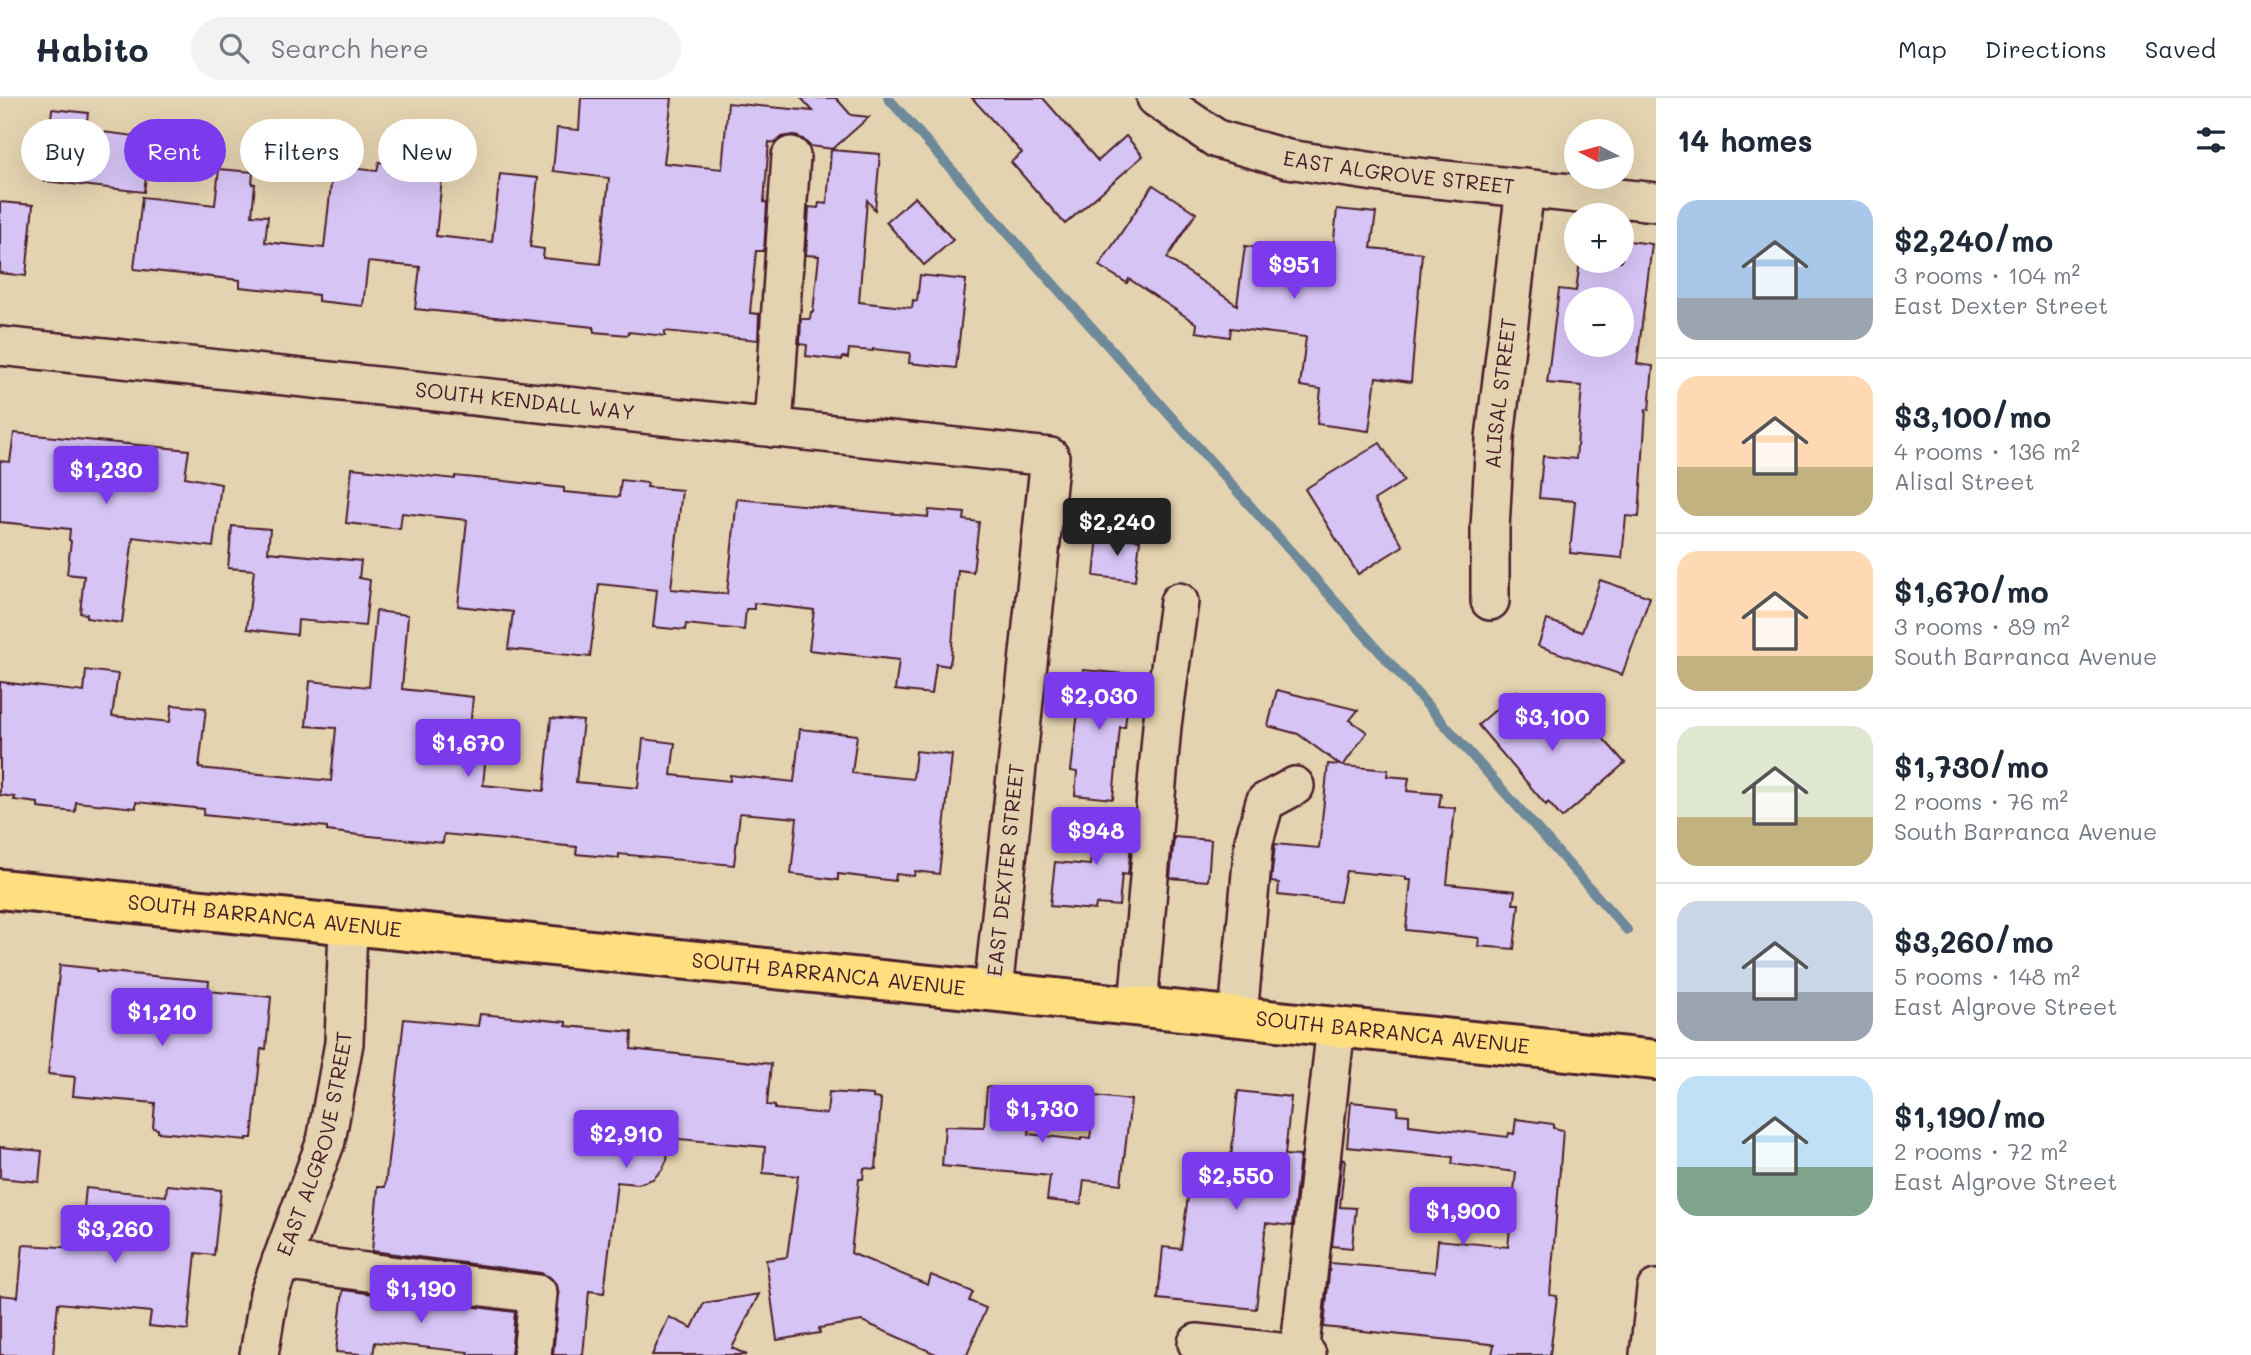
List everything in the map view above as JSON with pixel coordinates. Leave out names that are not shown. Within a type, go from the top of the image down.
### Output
[{"type":"main road","name":"SOUTH BARRANCA AVENUE","points":[[1,895],[348,925],[1656,1060]]},
{"type":"street","name":"EAST ALGROVE STREET","points":[[1156,98],[1217,139],[1288,159],[1388,174],[1656,202]]},
{"type":"street","points":[[773,428],[792,156]]},
{"type":"street","name":"ALISAL STREET","points":[[1490,601],[1490,528],[1495,438],[1525,188]]},
{"type":"street","name":"SOUTH KENDALL WAY","points":[[0,346],[1050,457]]},
{"type":"street","name":"EAST DEXTER STREET","points":[[993,991],[1050,457]]},
{"type":"street","points":[[1138,1006],[1162,726],[1178,602]]},
{"type":"street","points":[[1238,1016],[1254,841],[1265,802],[1296,786]]},
{"type":"street","name":"EAST ALGROVE STREET","points":[[259,1355],[269,1294],[326,1141],[344,1043],[348,925]]},
{"type":"street","points":[[1197,1343],[1301,1355],[1336,1026]]},
{"type":"street","points":[[281,1261],[538,1294],[532,1355]]},
{"type":"street","points":[[1649,1355],[1656,1289]]},
{"type":"building","points":[[581,98],[672,98],[664,163],[722,169],[728,103],[813,111],[801,98],[836,98],[851,115],[869,117],[833,149],[810,146],[793,135],[782,137],[775,143],[769,142],[764,202],[767,203],[764,251],[756,251],[750,313],[759,314],[758,340],[665,331],[665,336],[594,332],[594,327],[415,309],[420,267],[368,262],[363,306],[318,301],[318,295],[240,287],[240,280],[134,269],[142,197],[215,205],[218,182],[226,182],[226,170],[240,171],[240,182],[255,184],[252,215],[268,216],[265,242],[324,248],[331,182],[364,182],[364,170],[377,171],[378,166],[378,182],[442,182],[436,236],[492,242],[500,174],[538,178],[530,247],[544,249],[543,258],[600,264],[609,178],[553,171],[557,128],[579,130]]},
{"type":"building","points":[[972,98],[1043,98],[1098,161],[1126,136],[1143,156],[1065,224],[1011,162],[1022,153]]},
{"type":"building","points":[[52,109],[88,113],[87,119],[51,119]]},
{"type":"building","points":[[110,133],[124,135],[124,182],[145,182],[144,192],[54,182],[110,182]]},
{"type":"building","points":[[831,150],[880,154],[875,210],[867,200],[859,302],[912,308],[913,300],[917,301],[920,275],[966,280],[956,368],[909,363],[910,353],[873,349],[849,349],[848,358],[843,357],[842,360],[806,356],[807,345],[800,344],[801,319],[810,319],[813,312],[819,256],[806,255],[809,207],[818,208],[819,203],[827,204]]},
{"type":"building","points":[[1153,185],[1196,213],[1167,258],[1237,305],[1245,246],[1332,259],[1337,209],[1376,213],[1371,248],[1422,253],[1411,382],[1376,377],[1369,431],[1317,424],[1321,389],[1300,386],[1306,337],[1231,328],[1230,337],[1196,332],[1197,324],[1129,279],[1127,283],[1099,266]]},
{"type":"building","points":[[915,197],[953,240],[924,265],[886,222]]},
{"type":"building","points":[[0,202],[33,205],[26,276],[0,273]]},
{"type":"building","points":[[1634,242],[1652,244],[1637,364],[1653,366],[1649,410],[1646,409],[1639,517],[1626,516],[1622,558],[1570,553],[1575,501],[1539,498],[1543,456],[1576,459],[1582,386],[1547,383],[1559,289],[1564,290],[1564,357],[1634,357],[1634,287],[1577,287],[1578,273],[1634,273]]},
{"type":"building","points":[[14,433],[189,450],[185,477],[221,484],[213,547],[133,537],[122,623],[86,618],[87,614],[80,613],[84,576],[67,574],[70,529],[0,522],[0,461],[10,462]]},
{"type":"building","points":[[1380,443],[1404,481],[1374,500],[1403,546],[1358,574],[1305,489]]},
{"type":"building","points":[[352,468],[455,479],[455,476],[505,481],[564,488],[564,492],[619,497],[621,480],[648,483],[647,487],[682,490],[671,589],[727,594],[737,499],[928,517],[929,510],[965,513],[964,520],[979,522],[973,572],[958,570],[951,658],[949,666],[936,664],[932,694],[895,690],[899,660],[809,650],[814,610],[754,603],[754,609],[746,609],[744,630],[686,624],[685,630],[653,627],[657,590],[599,584],[590,657],[508,649],[513,612],[458,606],[467,520],[402,513],[400,529],[346,523]]},
{"type":"building","points":[[232,526],[270,529],[268,552],[361,561],[359,578],[370,580],[365,626],[298,620],[297,635],[247,629],[254,570],[228,568]]},
{"type":"building","points":[[1098,536],[1140,540],[1135,581],[1094,576]]},
{"type":"building","points":[[1600,580],[1650,597],[1622,675],[1538,646],[1547,620],[1582,632]]},
{"type":"building","points":[[376,611],[408,615],[402,689],[473,697],[470,729],[488,731],[483,785],[544,791],[551,718],[583,721],[576,782],[638,788],[643,739],[675,743],[671,775],[730,781],[730,775],[794,782],[800,729],[857,735],[852,773],[913,779],[916,751],[952,755],[939,874],[915,871],[914,876],[896,874],[895,881],[838,874],[838,880],[791,874],[797,818],[740,813],[734,865],[619,854],[619,858],[576,854],[577,847],[444,834],[443,843],[359,835],[327,831],[327,827],[203,815],[204,809],[136,802],[136,808],[76,802],[75,812],[38,808],[38,803],[0,795],[0,682],[84,692],[86,670],[118,674],[112,716],[170,722],[172,705],[206,708],[199,768],[331,781],[336,728],[306,726],[310,681],[369,687]]},
{"type":"building","points":[[1083,670],[1125,674],[1125,679],[1130,680],[1125,727],[1120,727],[1113,799],[1075,795],[1077,772],[1071,771]]},
{"type":"building","points":[[1277,690],[1358,710],[1350,720],[1367,732],[1343,766],[1388,770],[1387,776],[1409,778],[1407,791],[1441,794],[1439,807],[1455,808],[1447,884],[1515,891],[1513,904],[1519,904],[1514,949],[1478,946],[1479,938],[1406,930],[1411,880],[1406,880],[1406,877],[1346,871],[1340,902],[1278,895],[1279,883],[1271,882],[1275,844],[1319,848],[1328,764],[1340,765],[1298,734],[1268,726]]},
{"type":"building","points":[[1517,691],[1552,731],[1577,709],[1625,763],[1562,818],[1548,802],[1546,805],[1478,725]]},
{"type":"building","points":[[1096,808],[1127,811],[1125,833],[1132,834],[1128,875],[1122,874],[1119,906],[1096,904],[1095,910],[1050,906],[1055,862],[1090,865]]},
{"type":"building","points":[[1174,837],[1211,840],[1208,881],[1170,878]]},
{"type":"building","points":[[60,965],[209,981],[208,991],[271,997],[266,1049],[261,1049],[252,1138],[247,1140],[158,1132],[158,1129],[153,1128],[155,1103],[73,1096],[75,1077],[48,1074]]},
{"type":"building","points":[[480,1014],[566,1022],[566,1026],[632,1032],[631,1049],[771,1064],[767,1105],[775,1106],[775,1109],[827,1114],[829,1092],[873,1095],[873,1098],[881,1099],[876,1169],[864,1168],[863,1179],[859,1179],[851,1253],[928,1285],[931,1275],[973,1292],[969,1301],[986,1308],[967,1355],[938,1355],[862,1321],[819,1328],[820,1333],[777,1340],[766,1260],[787,1257],[798,1176],[763,1173],[765,1147],[669,1138],[667,1160],[653,1179],[638,1184],[617,1182],[604,1293],[589,1291],[583,1355],[553,1355],[559,1295],[557,1285],[550,1277],[541,1273],[372,1251],[378,1187],[385,1187],[404,1019],[478,1026]]},
{"type":"building","points":[[987,1087],[1025,1090],[1024,1098],[1032,1099],[1029,1134],[1081,1140],[1081,1137],[1090,1138],[1095,1096],[1131,1100],[1121,1184],[1084,1180],[1081,1204],[1047,1200],[1050,1176],[942,1166],[945,1126],[984,1127]]},
{"type":"building","points":[[1238,1091],[1291,1097],[1285,1155],[1300,1156],[1292,1226],[1266,1223],[1256,1309],[1158,1299],[1163,1247],[1181,1249],[1190,1181],[1228,1186]]},
{"type":"building","points":[[1351,1102],[1398,1107],[1397,1114],[1409,1115],[1409,1125],[1508,1137],[1509,1133],[1514,1134],[1516,1119],[1553,1124],[1553,1128],[1563,1130],[1550,1295],[1557,1296],[1550,1355],[1492,1355],[1494,1345],[1490,1344],[1324,1327],[1330,1263],[1435,1272],[1438,1240],[1508,1247],[1516,1172],[1452,1164],[1453,1157],[1347,1147]]},
{"type":"building","points":[[0,1147],[42,1151],[39,1182],[0,1178]]},
{"type":"building","points":[[1342,1159],[1345,1159],[1340,1207],[1356,1208],[1352,1248],[1332,1246]]},
{"type":"building","points":[[167,1185],[221,1190],[214,1255],[196,1253],[188,1330],[149,1326],[151,1312],[58,1303],[53,1355],[0,1355],[0,1295],[18,1297],[23,1245],[80,1248],[86,1188],[166,1196]]},
{"type":"building","points":[[343,1290],[515,1312],[511,1355],[468,1355],[469,1352],[375,1342],[373,1355],[336,1352]]},
{"type":"building","points":[[759,1294],[732,1348],[747,1355],[652,1355],[669,1317],[692,1328],[704,1303]]},
{"type":"waterway","points":[[888,98],[1627,930]]}]
